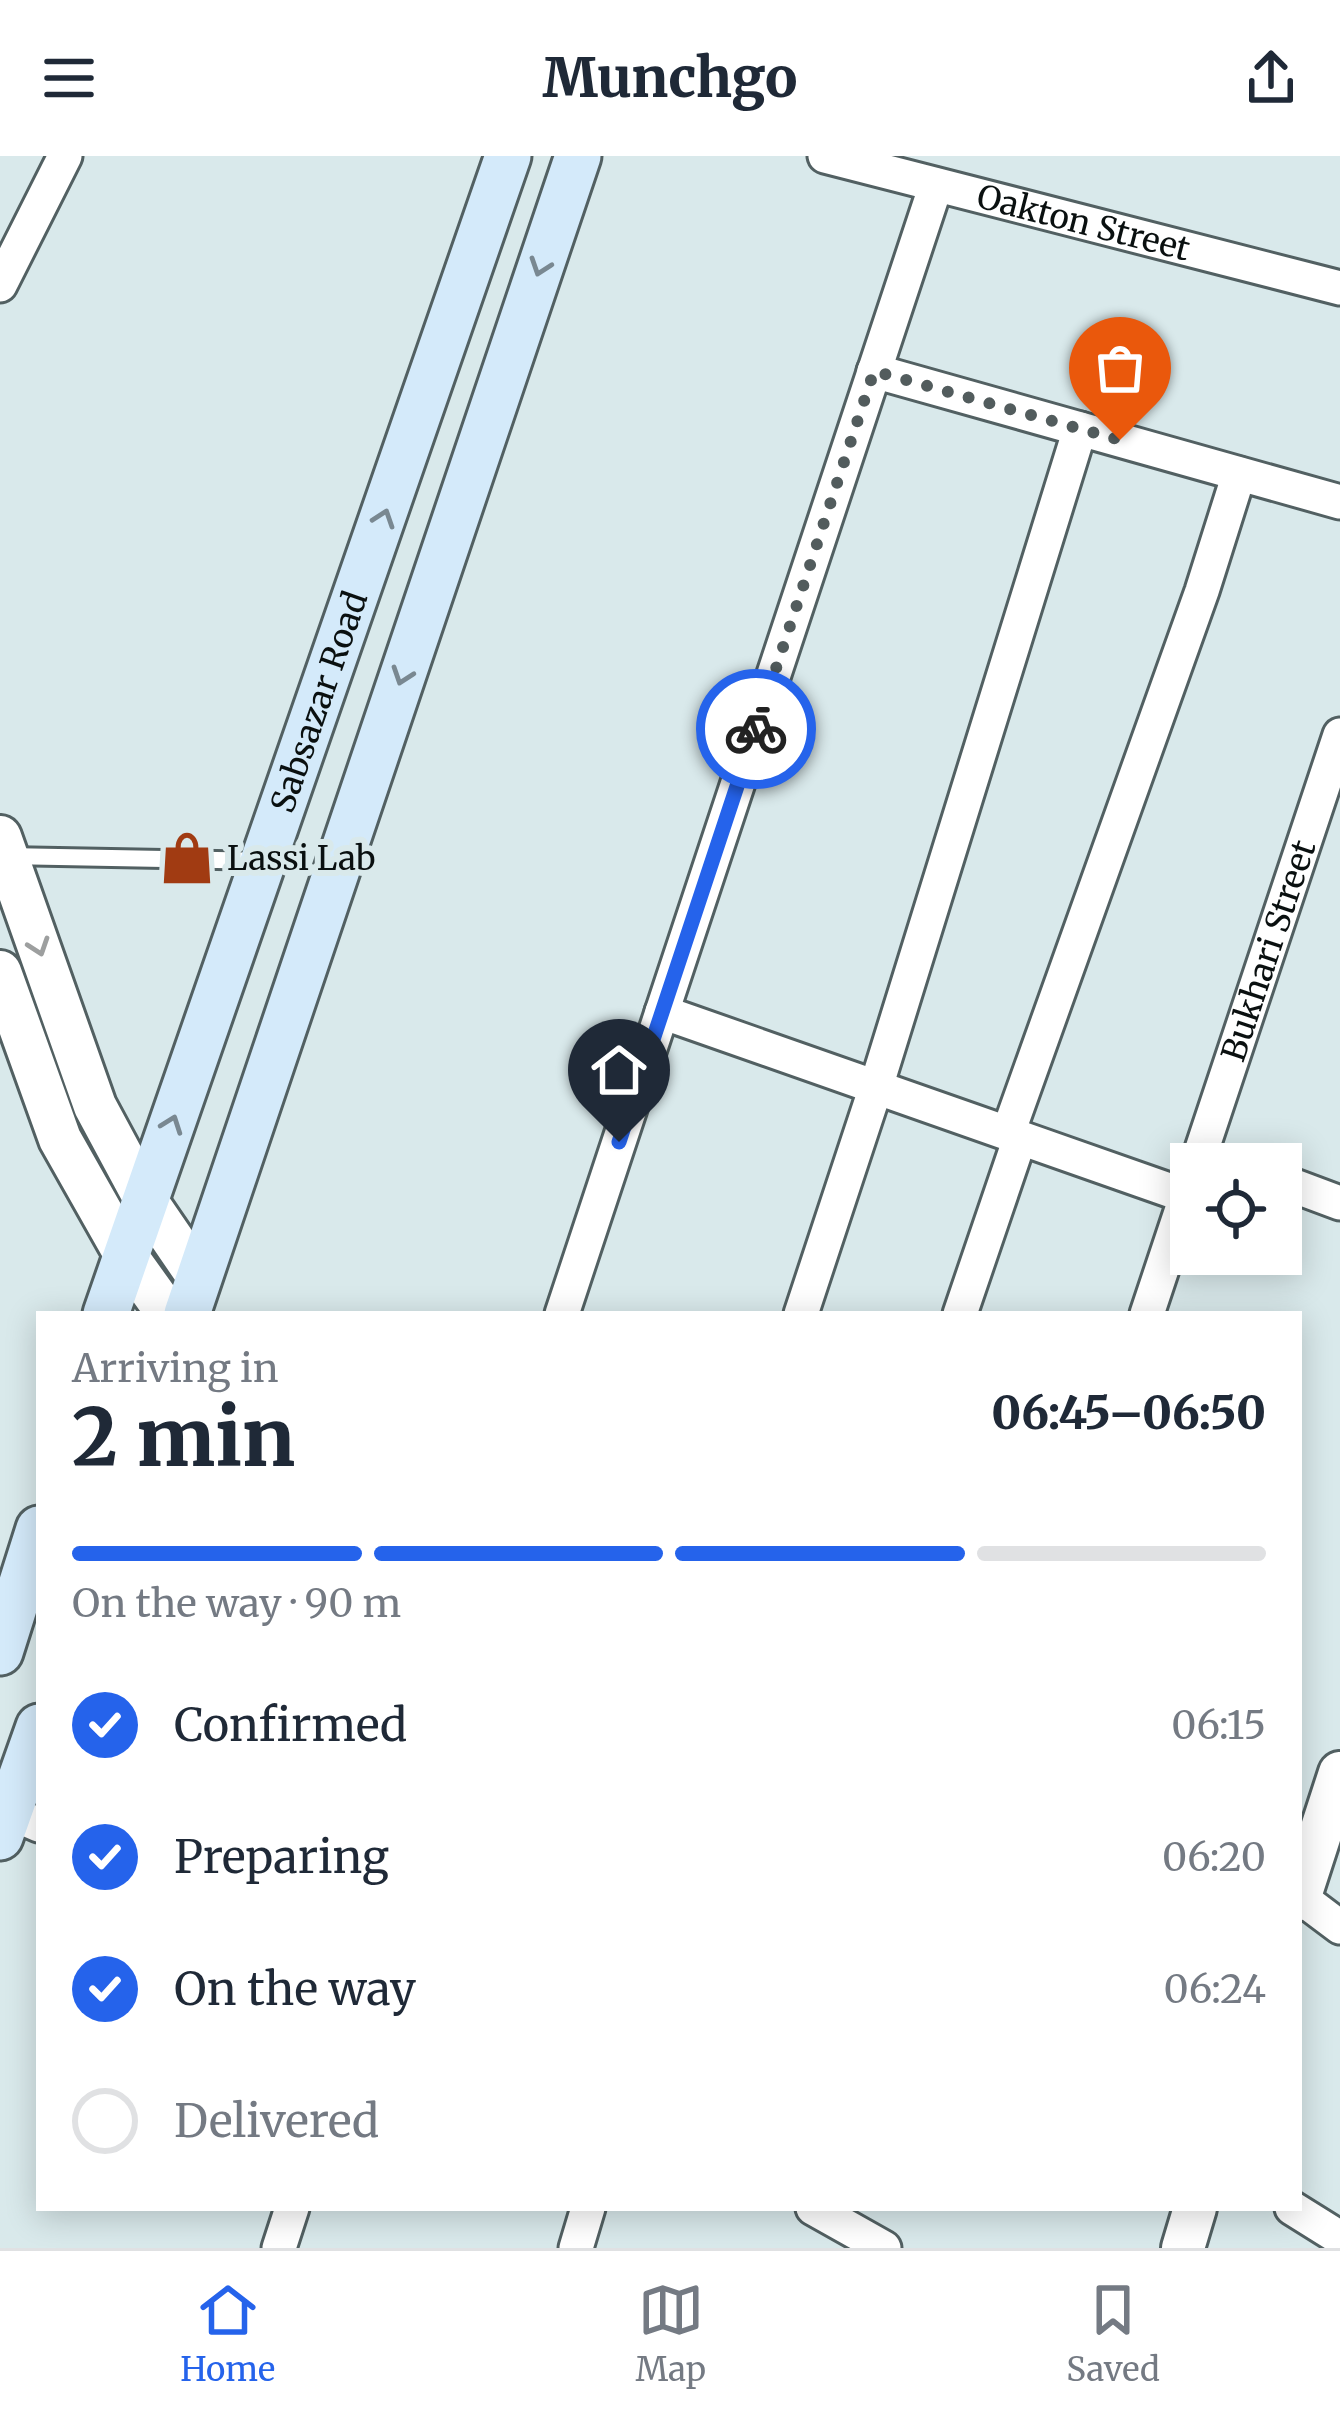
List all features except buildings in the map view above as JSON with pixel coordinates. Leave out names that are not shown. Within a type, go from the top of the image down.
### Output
[{"type":"main road","name":"Sabsazar Road","points":[[107,1311],[508,156]]},
{"type":"main road","name":"Sabsazar Road","points":[[193,1296],[578,156]]},
{"type":"main road","points":[[0,1652],[36,1538]]},
{"type":"main road","points":[[16,1825],[36,1740]]},
{"type":"street","points":[[0,286],[64,156]]},
{"type":"street","name":"Oakton Street","points":[[825,156],[1340,288]]},
{"type":"street","points":[[563,1311],[936,185]]},
{"type":"street","points":[[874,371],[1340,502]]},
{"type":"street","points":[[802,1311],[1080,429]]},
{"type":"street","points":[[962,1311],[1014,1136],[1239,474]]},
{"type":"street","name":"Bukhari Street","points":[[1204,1143],[1340,735]]},
{"type":"street","points":[[2,851],[95,1106],[193,1296]]},
{"type":"street","points":[[0,972],[60,1139],[125,1254],[166,1311]]},
{"type":"street","points":[[662,1012],[1014,1136],[1170,1169]]},
{"type":"street","points":[[1302,1189],[1340,1203]]},
{"type":"street","name":"Bukhari Street","points":[[1148,1311],[1170,1245]]},
{"type":"street","points":[[1302,1889],[1340,1773]]},
{"type":"street","points":[[1302,1900],[1340,1927]]},
{"type":"street","points":[[279,2248],[291,2211]]},
{"type":"street","points":[[576,2248],[587,2211]]},
{"type":"street","points":[[818,2211],[884,2248]]},
{"type":"street","points":[[1183,2248],[1194,2211]]},
{"type":"street","points":[[1297,2211],[1340,2238]]},
{"type":"lane","points":[[2,851],[266,861]]},
{"type":"way so far","points":[[756,729],[874,371],[1120,440]]},
{"type":"place","name":"Lassi Lab","points":[[187,858]]},
{"type":"route","points":[[619,1142],[756,729]]}]
